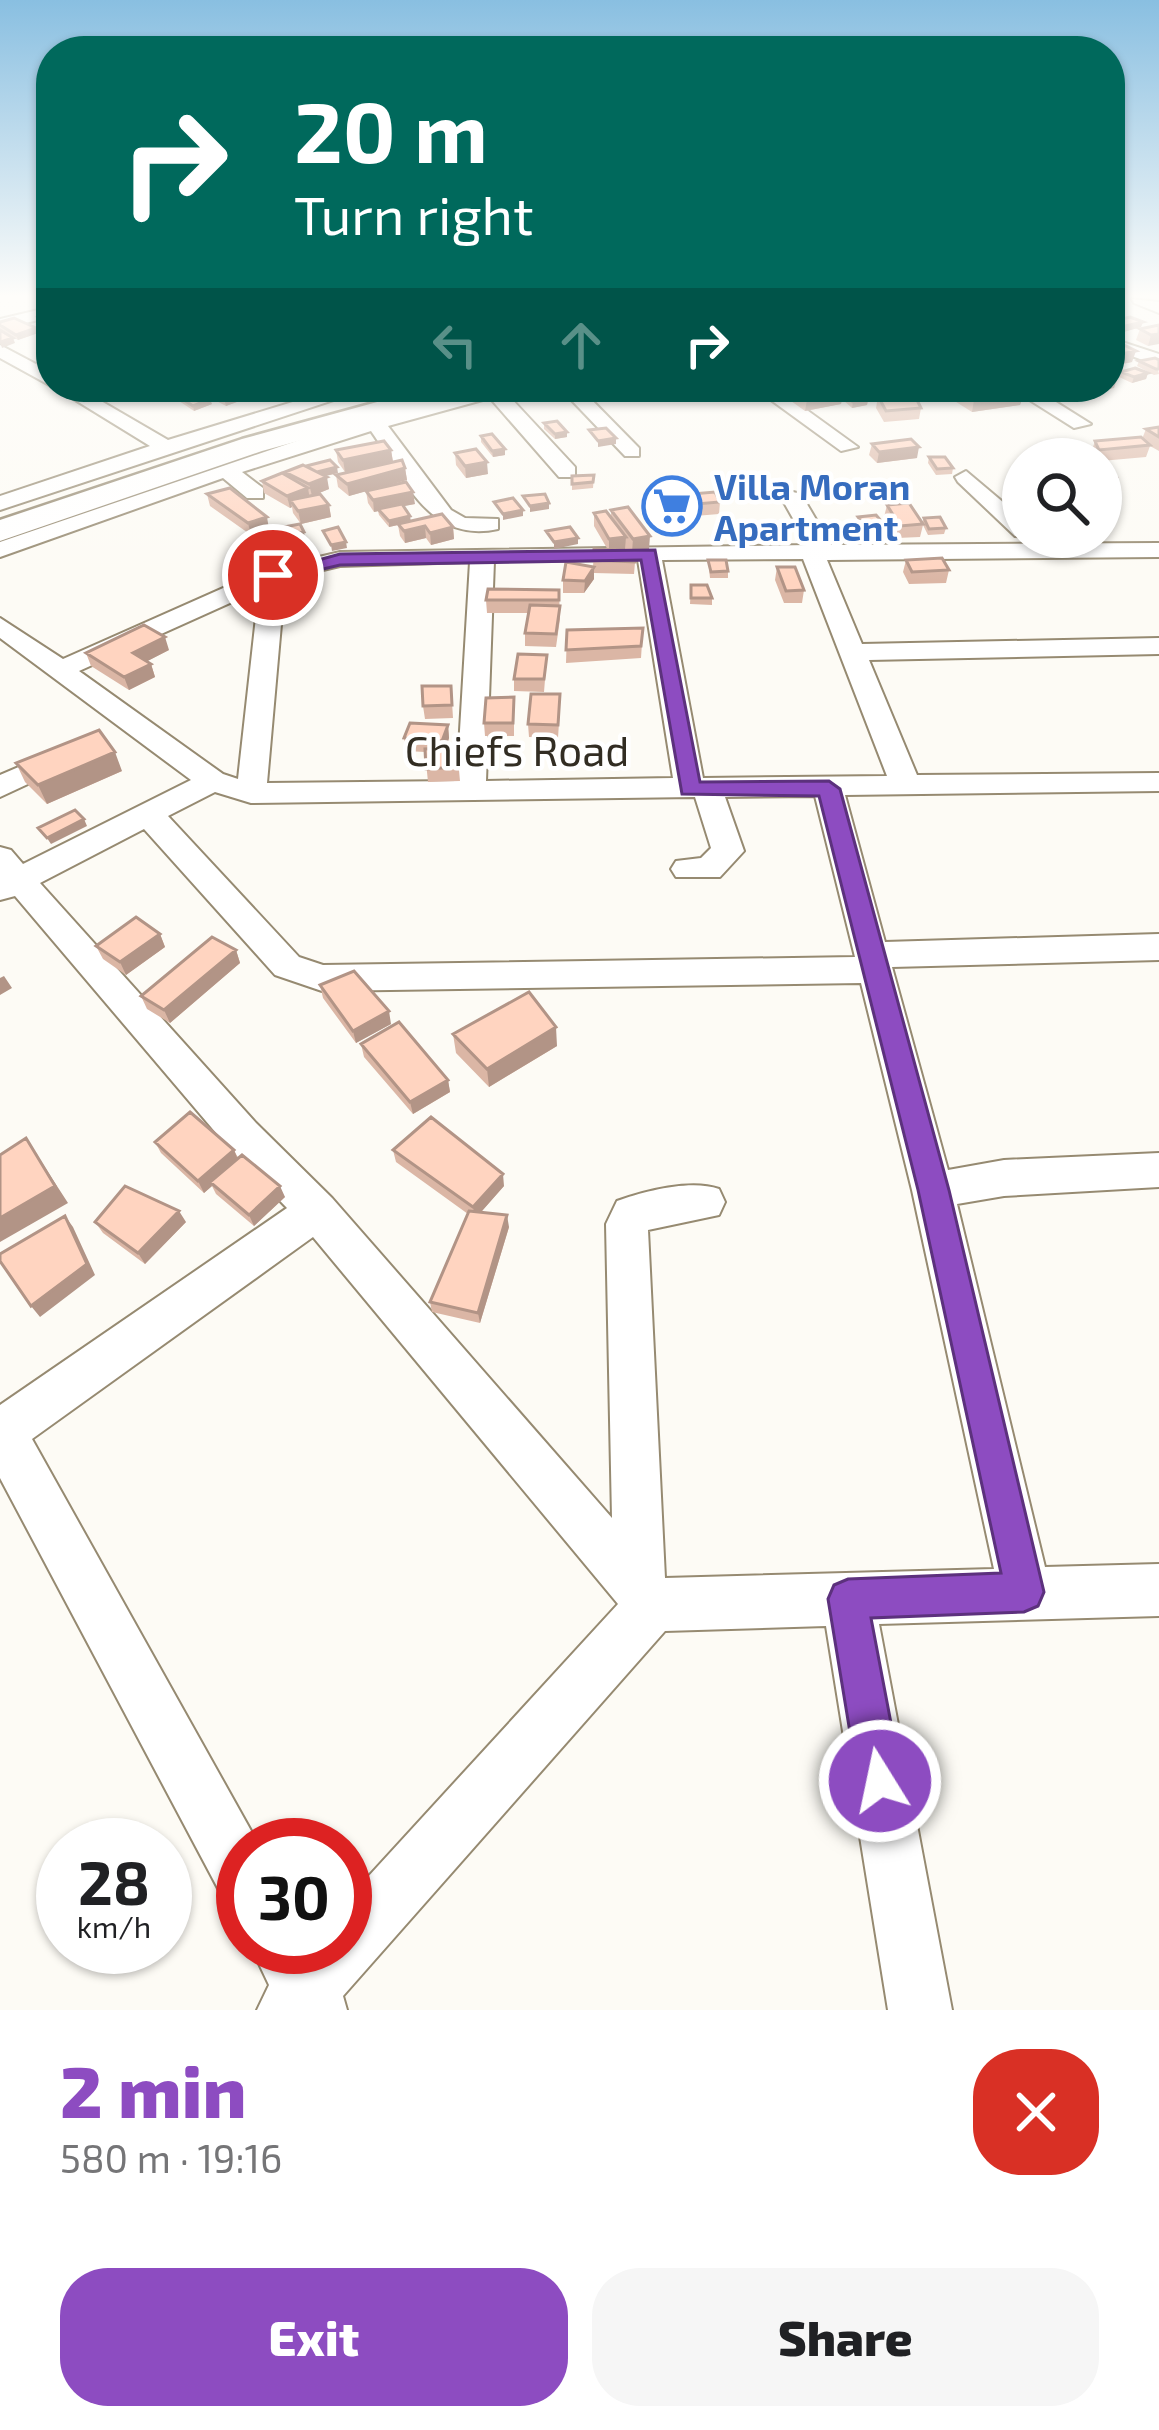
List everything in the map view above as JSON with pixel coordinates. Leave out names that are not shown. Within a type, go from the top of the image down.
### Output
[{"type":"highway","points":[[0,519],[254,433],[366,402]]},
{"type":"highway","points":[[0,531],[252,445],[408,402]]},
{"type":"street","points":[[89,402],[166,447]]},
{"type":"street","points":[[0,503],[313,402]]},
{"type":"street","points":[[0,550],[247,461],[451,402]]},
{"type":"street","points":[[514,402],[567,472]]},
{"type":"street","points":[[583,402],[632,452]]},
{"type":"street","points":[[784,402],[848,447]]},
{"type":"street","points":[[1044,402],[1081,424]]},
{"type":"street","points":[[374,421],[443,515],[461,525],[490,524]]},
{"type":"street","points":[[247,461],[280,484]]},
{"type":"street","points":[[216,472],[255,493]]},
{"type":"street","points":[[216,472],[231,493]]},
{"type":"street","points":[[966,477],[1002,512]]},
{"type":"street","points":[[793,499],[819,554],[851,652],[907,788]]},
{"type":"street","points":[[1122,537],[1148,554]]},
{"type":"street","points":[[58,671],[273,575],[340,559],[819,554],[1002,542]]},
{"type":"street","points":[[472,791],[482,554]]},
{"type":"street","points":[[649,554],[698,789],[722,824],[728,851],[709,868],[687,869]]},
{"type":"street","points":[[251,793],[273,575]]},
{"type":"street","name":"Chiefs Road","points":[[0,626],[58,671],[112,734],[212,782],[251,793],[1159,782]]},
{"type":"street","points":[[851,652],[1159,646]]},
{"type":"street","points":[[6,778],[112,734]]},
{"type":"street","points":[[212,782],[7,876],[317,1211],[646,1596],[848,1599],[1159,1590]]},
{"type":"street","points":[[829,789],[933,1190],[1024,1592]]},
{"type":"street","points":[[148,814],[287,966],[322,977],[874,962],[1159,947]]},
{"type":"street","points":[[933,1190],[1004,1178],[1159,1170]]},
{"type":"street","points":[[299,1990],[646,1596],[627,1224],[642,1209],[704,1202]]},
{"type":"street","points":[[216,1826],[0,1432],[317,1211]]},
{"type":"street","points":[[848,1599],[920,2010]]},
{"type":"building","points":[[881,402],[918,402],[921,408],[886,411]]},
{"type":"building","points":[[557,421],[567,432],[555,434],[544,423]]},
{"type":"building","points":[[606,428],[616,438],[598,441],[589,430]]},
{"type":"building","points":[[492,434],[505,449],[492,451],[481,436]]},
{"type":"building","points":[[1141,437],[1150,445],[1122,448],[1122,439]]},
{"type":"building","points":[[911,439],[919,447],[879,452],[872,444]]},
{"type":"building","points":[[384,441],[391,450],[343,460],[336,450]]},
{"type":"building","points":[[476,449],[487,462],[465,466],[455,453]]},
{"type":"building","points":[[929,457],[945,457],[953,468],[937,469]]},
{"type":"building","points":[[330,460],[337,467],[317,472],[306,466]]},
{"type":"building","points":[[402,460],[405,468],[347,484],[336,475]]},
{"type":"building","points":[[303,465],[327,477],[309,484],[285,472]]},
{"type":"building","points":[[282,473],[308,488],[287,496],[262,481]]},
{"type":"building","points":[[594,475],[593,482],[572,484],[572,476]]},
{"type":"building","points":[[406,482],[413,492],[373,500],[366,491]]},
{"type":"building","points":[[230,488],[267,517],[248,523],[207,494]]},
{"type":"building","points":[[715,492],[720,502],[684,505],[679,495]]},
{"type":"building","points":[[320,494],[329,505],[298,511],[290,500]]},
{"type":"building","points":[[545,494],[549,503],[530,506],[523,496]]},
{"type":"building","points":[[513,498],[523,510],[503,514],[494,502]]},
{"type":"building","points":[[909,503],[923,524],[900,526],[887,505]]},
{"type":"building","points":[[402,504],[410,516],[389,521],[378,509]]},
{"type":"building","points":[[628,507],[650,536],[633,539],[611,510]]},
{"type":"building","points":[[606,511],[626,537],[609,539],[594,513]]},
{"type":"building","points":[[442,514],[453,527],[430,533],[425,526],[404,531],[398,524]]},
{"type":"building","points":[[876,515],[888,529],[869,531],[858,517]]},
{"type":"building","points":[[940,517],[946,528],[929,529],[924,518]]},
{"type":"building","points":[[300,524],[304,532],[277,537],[273,529]]},
{"type":"building","points":[[338,527],[346,542],[331,545],[323,531]]},
{"type":"building","points":[[570,527],[578,538],[554,542],[546,531]]},
{"type":"building","points":[[280,549],[288,558],[256,567],[248,558]]},
{"type":"building","points":[[594,549],[636,551],[635,562],[593,560]]},
{"type":"building","points":[[942,558],[949,570],[912,572],[906,560]]},
{"type":"building","points":[[708,560],[726,560],[728,571],[711,572]]},
{"type":"building","points":[[566,562],[594,567],[585,581],[563,580]]},
{"type":"building","points":[[777,567],[795,567],[804,590],[786,591]]},
{"type":"building","points":[[691,585],[707,585],[712,598],[691,598]]},
{"type":"building","points":[[488,589],[559,590],[559,600],[486,600]]},
{"type":"building","points":[[530,605],[560,606],[556,634],[525,633]]},
{"type":"building","points":[[144,625],[165,637],[133,653],[151,664],[124,677],[86,653]]},
{"type":"building","points":[[643,628],[641,646],[566,650],[567,630]]},
{"type":"building","points":[[518,654],[547,655],[544,679],[514,679]]},
{"type":"building","points":[[422,686],[451,686],[452,705],[423,706]]},
{"type":"building","points":[[531,694],[560,694],[558,725],[528,724]]},
{"type":"building","points":[[514,697],[513,723],[484,723],[486,698]]},
{"type":"building","points":[[410,723],[448,725],[442,741],[404,738]]},
{"type":"building","points":[[99,730],[115,752],[38,785],[16,763]]},
{"type":"building","points":[[457,748],[458,767],[426,769],[425,749]]},
{"type":"building","points":[[75,810],[84,819],[47,838],[38,828]]},
{"type":"building","points":[[136,917],[160,934],[120,962],[96,946]]},
{"type":"building","points":[[212,937],[236,950],[164,1010],[141,996]]},
{"type":"building","points":[[354,971],[389,1011],[353,1031],[320,985]]},
{"type":"building","points":[[529,992],[556,1027],[487,1069],[453,1034]]},
{"type":"building","points":[[399,1022],[448,1080],[410,1102],[361,1044]]},
{"type":"building","points":[[190,1112],[234,1150],[198,1181],[155,1142]]},
{"type":"building","points":[[431,1117],[503,1174],[473,1207],[393,1150]]},
{"type":"building","points":[[26,1138],[55,1186],[0,1218],[0,1155]]},
{"type":"building","points":[[242,1155],[280,1186],[249,1215],[210,1182]]},
{"type":"building","points":[[125,1186],[179,1211],[138,1253],[95,1222]]},
{"type":"building","points":[[469,1211],[507,1215],[478,1313],[430,1302]]},
{"type":"building","points":[[65,1216],[87,1264],[31,1306],[0,1254]]},
{"type":"place","name":"Villa Moran Apartment","points":[[672,506]]},
{"type":"route","points":[[273,575],[340,559],[649,554],[690,789],[829,789],[933,1190],[1024,1592],[848,1599],[880,1781]]}]
